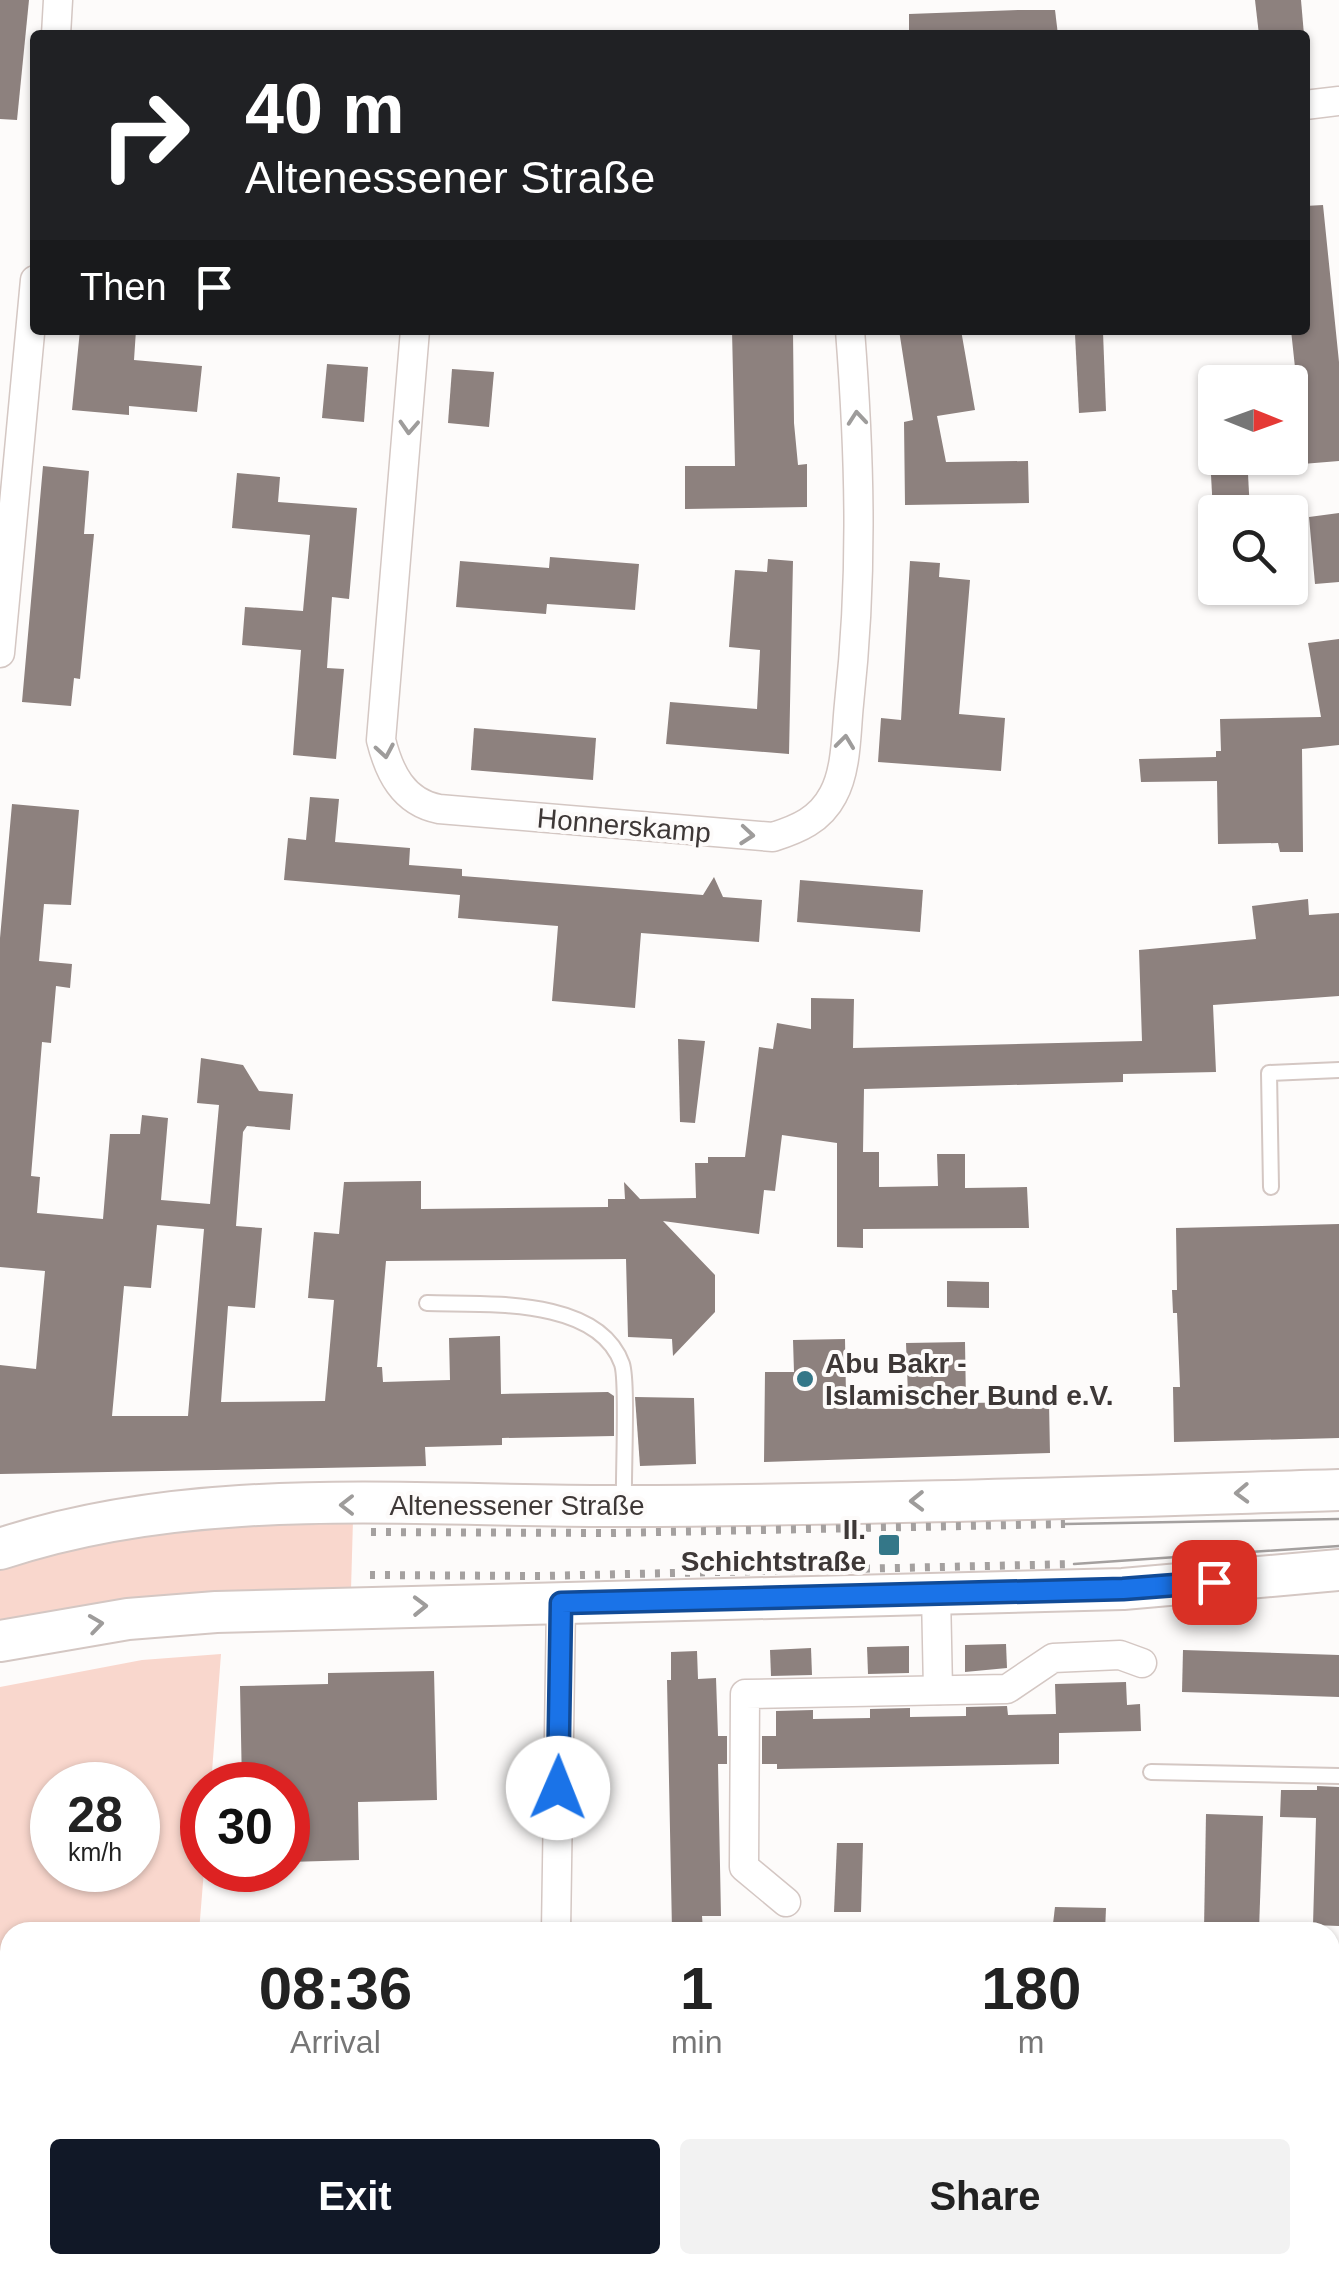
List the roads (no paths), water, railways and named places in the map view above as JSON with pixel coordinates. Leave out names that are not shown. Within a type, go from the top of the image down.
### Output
[{"type":"main road","name":"Altenessener Straße","points":[[0,1549],[99,1524],[227,1509],[624,1506],[1339,1490]]},
{"type":"main road","points":[[0,1641],[128,1619],[216,1612],[1123,1589],[1339,1570]]},
{"type":"street","points":[[56,30],[58,0]]},
{"type":"street","points":[[1310,104],[1339,101]]},
{"type":"street","points":[[0,653],[30,333]]},
{"type":"street","name":"Honnerskamp","points":[[415,335],[382,740],[389,771],[404,790],[431,808],[773,837],[805,827],[833,795],[842,762],[858,628],[862,474],[850,335]]},
{"type":"street","points":[[936,1594],[938,1690]]},
{"type":"street","points":[[556,1922],[561,1603]]},
{"type":"street","points":[[786,1902],[744,1867],[745,1694],[1007,1689],[1053,1658],[1120,1655],[1142,1663]]},
{"type":"lane","points":[[1271,1187],[1269,1073],[1339,1070]]},
{"type":"lane","points":[[427,1303],[550,1308],[593,1330],[622,1364],[624,1506]]},
{"type":"lane","points":[[1151,1772],[1339,1776]]},
{"type":"tram line","points":[[1065,1524],[1339,1519]]},
{"type":"tram line","points":[[1074,1564],[1339,1546]]},
{"type":"railway","points":[[371,1532],[610,1533],[1065,1524]]},
{"type":"railway","points":[[370,1575],[541,1576],[1074,1564]]},
{"type":"place","name":"Abu Bakr - Islamischer Bund e.V.","points":[[805,1379]]},
{"type":"place","name":"II. Schichtstraße","points":[[889,1545]]}]
